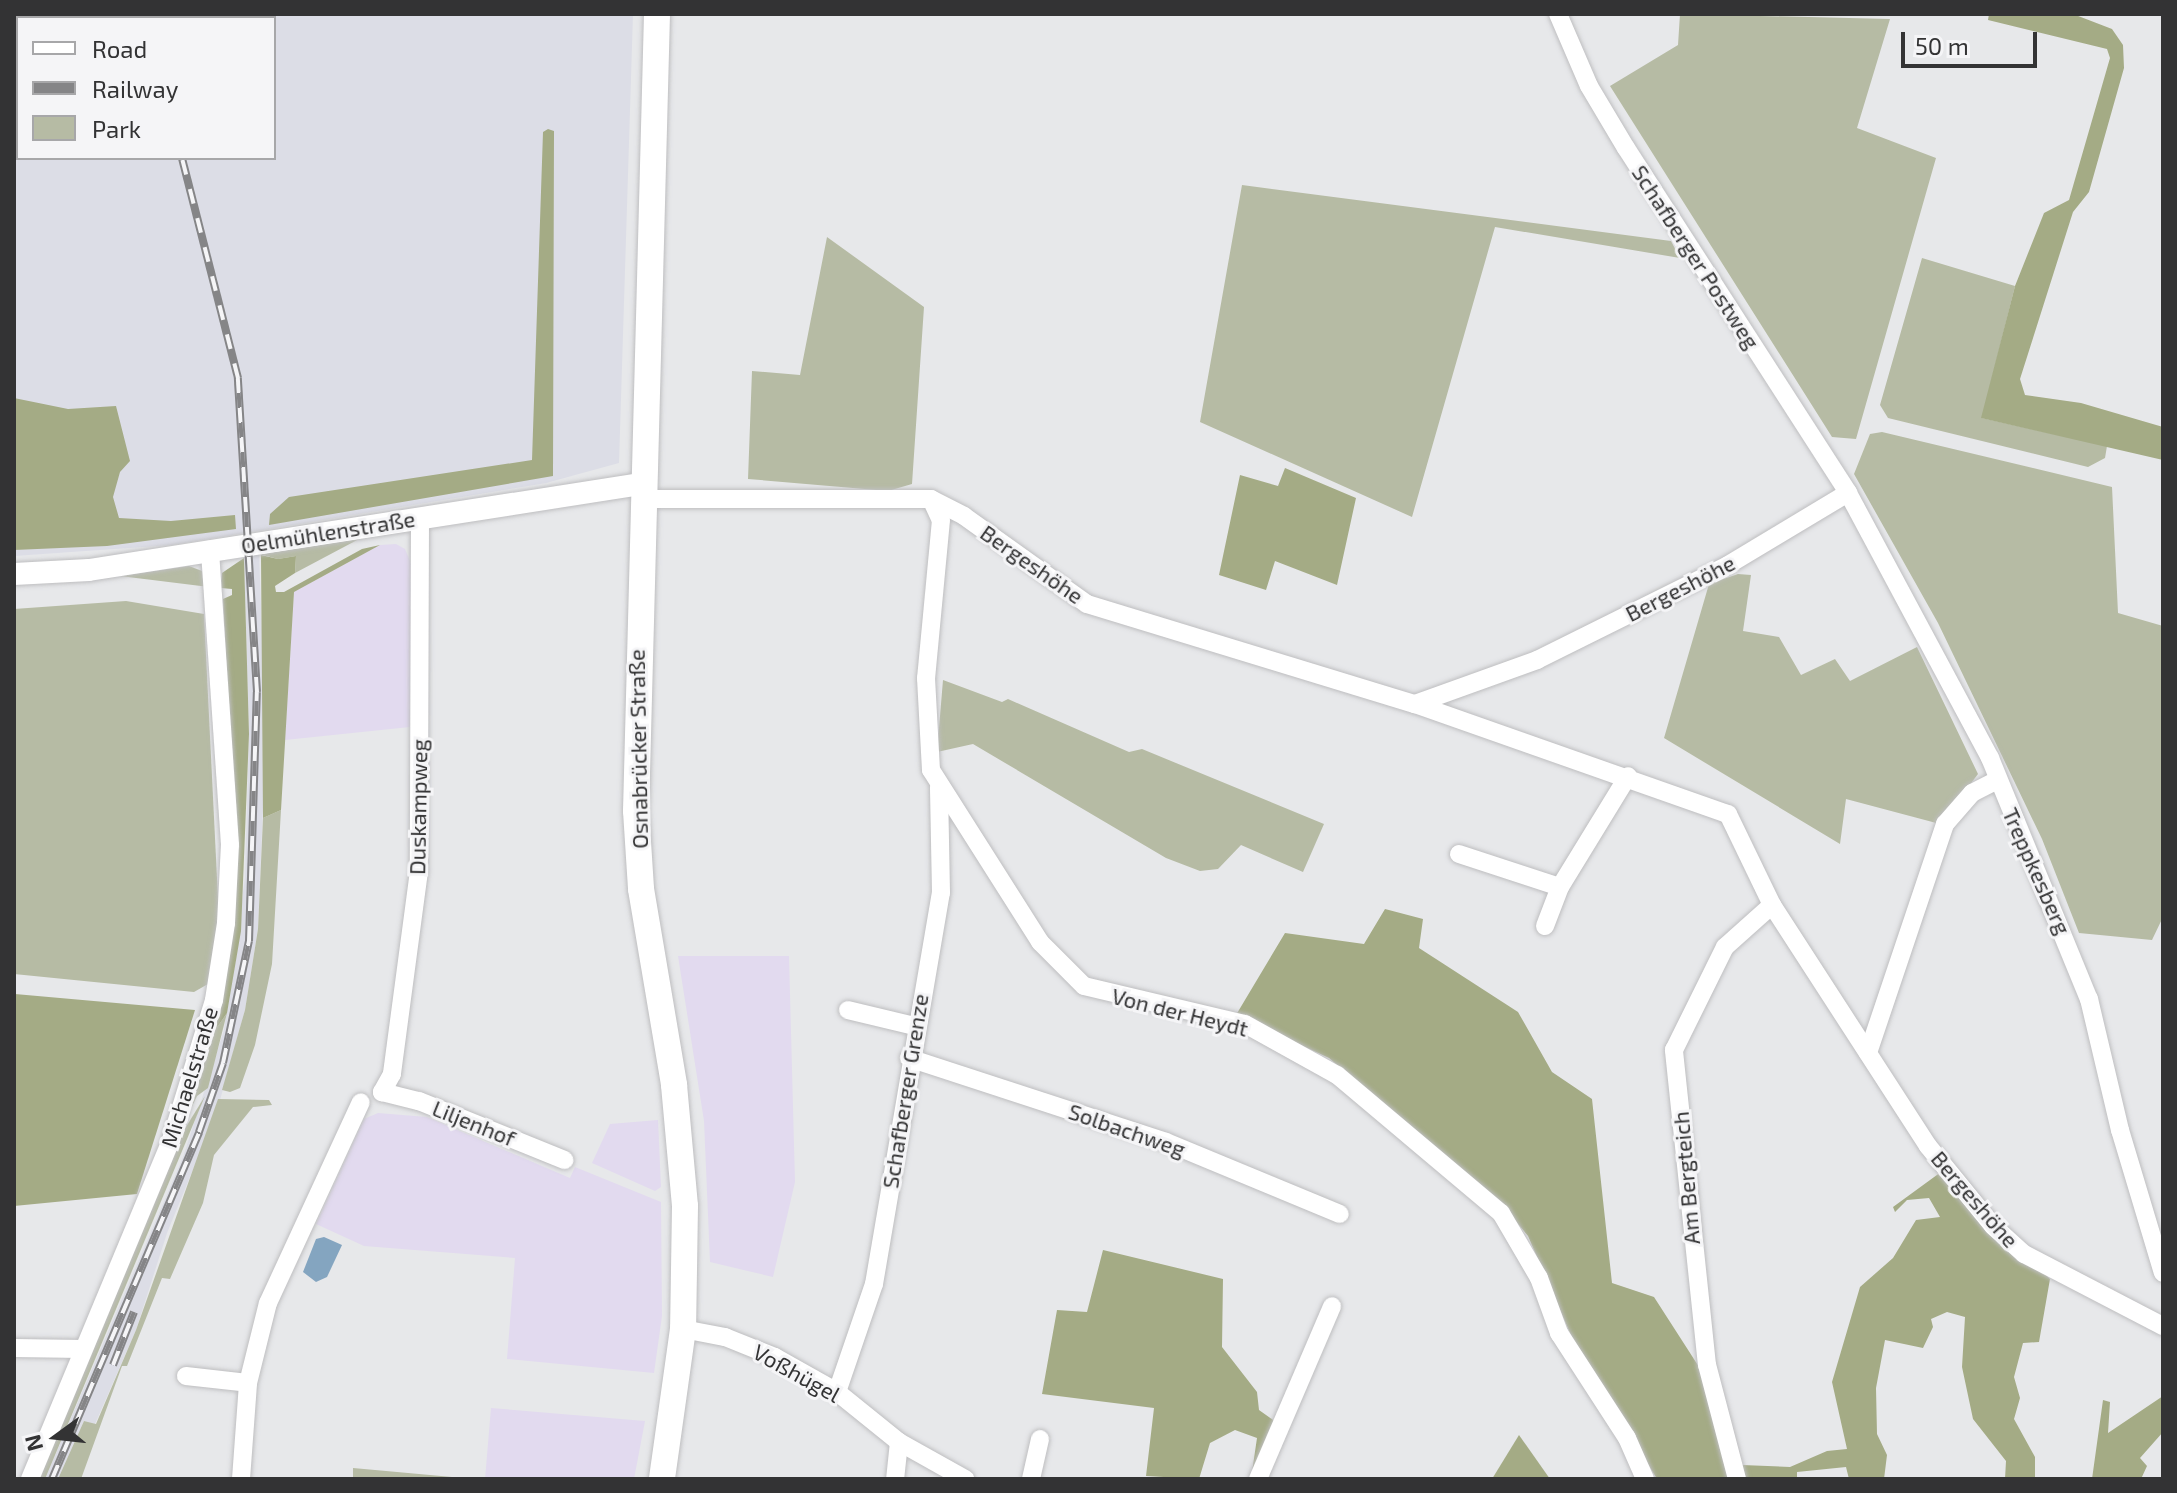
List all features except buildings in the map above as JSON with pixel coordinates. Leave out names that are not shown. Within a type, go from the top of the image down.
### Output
[{"type":"main road","name":"Osnabrücker Straße","points":[[657,14],[641,492],[636,811],[641,889],[684,1172],[683,1329],[662,1479]]},
{"type":"street","name":"Schafberger Postweg","points":[[1558,14],[1589,86],[1618,136],[1848,493]]},
{"type":"street","name":"Bergeshöhe","points":[[641,492],[931,499],[964,516],[1087,604],[1415,704],[1628,776],[1728,814],[1772,905],[1928,1146],[1993,1226],[2024,1254],[2163,1326]]},
{"type":"street","name":"Oelmühlenstraße","points":[[14,574],[89,570],[420,518],[641,492]]},
{"type":"street","name":"Bergeshöhe","points":[[1415,704],[1537,660],[1728,565],[1848,493]]},
{"type":"street","name":"Treppkesberg","points":[[1848,493],[1917,613],[1997,780],[2089,999],[2154,1224],[2163,1273]]},
{"type":"street","name":"Von der Heydt","points":[[931,499],[941,520],[926,730],[931,770],[1040,942],[1071,977],[1099,991],[1245,1024],[1337,1075],[1501,1213],[1539,1278],[1559,1333],[1627,1438],[1645,1479]]},
{"type":"street","name":"Duskampweg","points":[[382,1092],[392,1074],[419,871],[420,518]]},
{"type":"street","name":"Michaelstraße","points":[[30,1479],[171,1140],[186,1080],[206,1033],[226,923],[230,845],[210,550]]},
{"type":"street","points":[[1545,926],[1560,887],[1628,776]]},
{"type":"street","points":[[1868,1053],[1945,824],[1972,793],[1997,780]]},
{"type":"street","name":"Schafberger Grenze","points":[[837,1392],[874,1284],[914,1026],[941,893],[938,784]]},
{"type":"street","points":[[1459,854],[1560,887]]},
{"type":"street","name":"Am Bergteich","points":[[1737,1479],[1707,1365],[1674,1050],[1725,947],[1772,905]]},
{"type":"street","points":[[848,1010],[914,1026]]},
{"type":"street","name":"Solbachweg","points":[[909,1058],[1166,1142],[1340,1214]]},
{"type":"street","name":"Liljenhof","points":[[382,1092],[419,1101],[564,1160]]},
{"type":"street","points":[[241,1479],[248,1383],[268,1303],[361,1102]]},
{"type":"street","points":[[1258,1479],[1332,1306]]},
{"type":"street","name":"Voßhügel","points":[[683,1329],[762,1352],[837,1392],[899,1442],[965,1479]]},
{"type":"street","points":[[14,1348],[83,1349]]},
{"type":"street","points":[[186,1376],[248,1383]]},
{"type":"street","points":[[1031,1479],[1040,1439]]},
{"type":"street","points":[[895,1479],[899,1442]]},
{"type":"shaded area","points":[[14,14],[633,14],[619,463],[546,483],[172,545],[14,556]]},
{"type":"shaded area","points":[[396,544],[405,549],[412,566],[410,727],[285,740],[294,592],[380,545]]},
{"type":"shaded area","points":[[259,554],[266,734],[258,929],[245,1010],[217,1111],[167,1233],[136,1330],[95,1424],[84,1421],[58,1479],[45,1479],[183,1157],[224,1030],[245,878],[249,734],[244,558]]},
{"type":"shaded area","points":[[678,956],[789,956],[795,1182],[773,1277],[710,1262],[704,1121]]},
{"type":"shaded area","points":[[378,1113],[427,1117],[570,1178],[575,1167],[661,1202],[662,1316],[654,1373],[507,1359],[515,1258],[364,1246],[316,1224],[364,1119]]},
{"type":"shaded area","points":[[658,1120],[661,1187],[655,1191],[592,1163],[610,1124]]},
{"type":"shaded area","points":[[491,1408],[645,1421],[634,1479],[485,1479]]},
{"type":"green space","points":[[1680,14],[1890,19],[1857,128],[1936,158],[1856,439],[1832,437],[1610,86],[1678,45]]},
{"type":"green space","points":[[1989,14],[2073,14],[2112,29],[2123,45],[2124,68],[2089,192],[2073,212],[2020,379],[2025,395],[2081,403],[2163,427],[2163,460],[1981,418],[2015,286],[2044,213],[2069,200],[2110,58],[2107,49],[1988,20]]},
{"type":"green space","points":[[548,129],[554,131],[553,476],[269,525],[270,514],[289,497],[532,460],[543,132]]},
{"type":"green space","points":[[1242,185],[1671,241],[1680,258],[1495,227],[1412,517],[1200,422]]},
{"type":"green space","points":[[827,237],[924,307],[912,484],[888,491],[748,479],[752,371],[800,375]]},
{"type":"green space","points":[[1922,258],[2015,286],[1982,418],[2107,446],[2105,458],[2088,467],[1888,418],[1880,405]]},
{"type":"green space","points":[[14,398],[68,409],[116,406],[130,461],[120,472],[113,497],[119,518],[171,521],[235,515],[236,529],[107,546],[14,550]]},
{"type":"green space","points":[[1882,432],[2112,487],[2118,613],[2163,626],[2163,917],[2152,940],[2079,933],[2042,839],[1938,623],[1854,474],[1870,434]]},
{"type":"green space","points":[[1285,468],[1356,498],[1337,585],[1275,561],[1266,590],[1219,575],[1240,475],[1278,486]]},
{"type":"green space","points":[[359,539],[295,573],[296,556],[278,559],[259,554]]},
{"type":"green space","points":[[380,545],[294,592],[281,810],[263,818],[261,555],[278,559],[296,556],[295,573],[275,586],[276,592],[284,592],[362,549]]},
{"type":"green space","points":[[244,558],[249,734],[241,931],[227,1013],[207,1042],[221,987],[230,735],[223,599],[232,595],[232,589],[221,588],[222,573]]},
{"type":"green space","points":[[189,566],[202,571],[209,587],[120,576]]},
{"type":"green space","points":[[1738,574],[1751,575],[1743,631],[1779,637],[1801,675],[1835,659],[1850,681],[1917,647],[1978,774],[1940,824],[1846,799],[1840,844],[1664,738],[1709,584]]},
{"type":"green space","points":[[126,601],[204,614],[219,919],[208,984],[194,992],[14,974],[14,609]]},
{"type":"green space","points":[[943,680],[1002,702],[1008,699],[1129,752],[1142,749],[1324,824],[1303,872],[1241,845],[1218,869],[1200,871],[1166,858],[973,744],[937,752]]},
{"type":"green space","points":[[281,810],[272,964],[255,1045],[240,1088],[230,1092],[222,1090],[245,1010],[258,929],[263,818]]},
{"type":"green space","points":[[1385,909],[1423,919],[1419,948],[1518,1012],[1552,1072],[1592,1099],[1612,1283],[1654,1297],[1701,1370],[1733,1479],[1657,1479],[1574,1342],[1528,1236],[1505,1208],[1329,1058],[1236,1015],[1285,933],[1364,944]]},
{"type":"green space","points":[[15,994],[195,1010],[137,1194],[14,1206]]},
{"type":"green space","points":[[227,1013],[208,1088],[197,1096],[182,1127],[207,1042]]},
{"type":"green space","points":[[205,1096],[45,1479],[35,1479],[181,1135]]},
{"type":"green space","points":[[218,1099],[269,1100],[272,1105],[253,1107],[214,1155],[203,1203],[170,1279],[162,1278],[127,1366],[122,1366],[81,1479],[58,1479],[84,1421],[96,1424],[136,1330]]},
{"type":"green space","points":[[1941,1172],[2050,1279],[2039,1342],[2023,1343],[2014,1377],[2020,1398],[2014,1419],[2035,1457],[2035,1479],[2005,1479],[2006,1461],[1973,1419],[1962,1367],[1965,1317],[1947,1312],[1931,1319],[1933,1327],[1923,1348],[1885,1340],[1876,1388],[1877,1434],[1887,1455],[1884,1479],[1849,1479],[1846,1467],[1797,1472],[1797,1479],[1744,1479],[1742,1465],[1790,1467],[1827,1451],[1847,1449],[1832,1382],[1860,1287],[1893,1258],[1916,1220],[1940,1217],[1929,1198],[1907,1200],[1895,1212],[1893,1207]]},
{"type":"green space","points":[[1103,1250],[1223,1279],[1222,1347],[1257,1392],[1259,1410],[1276,1422],[1251,1479],[1257,1438],[1235,1430],[1210,1443],[1199,1479],[1146,1476],[1154,1408],[1042,1394],[1057,1310],[1087,1312]]},
{"type":"green space","points":[[2163,1396],[2163,1432],[2140,1458],[2147,1466],[2141,1479],[2092,1479],[2103,1400],[2110,1402],[2108,1433]]},
{"type":"green space","points":[[1519,1435],[1550,1479],[1492,1479]]},
{"type":"green space","points":[[353,1468],[474,1479],[353,1479]]},
{"type":"water","points":[[324,1237],[342,1245],[327,1277],[316,1282],[303,1272],[316,1239]]},
{"type":"railway","points":[[52,1479],[199,1132],[223,1063],[249,941],[257,692],[238,378],[183,160]]},
{"type":"railway","points":[[113,1365],[134,1312]]}]
